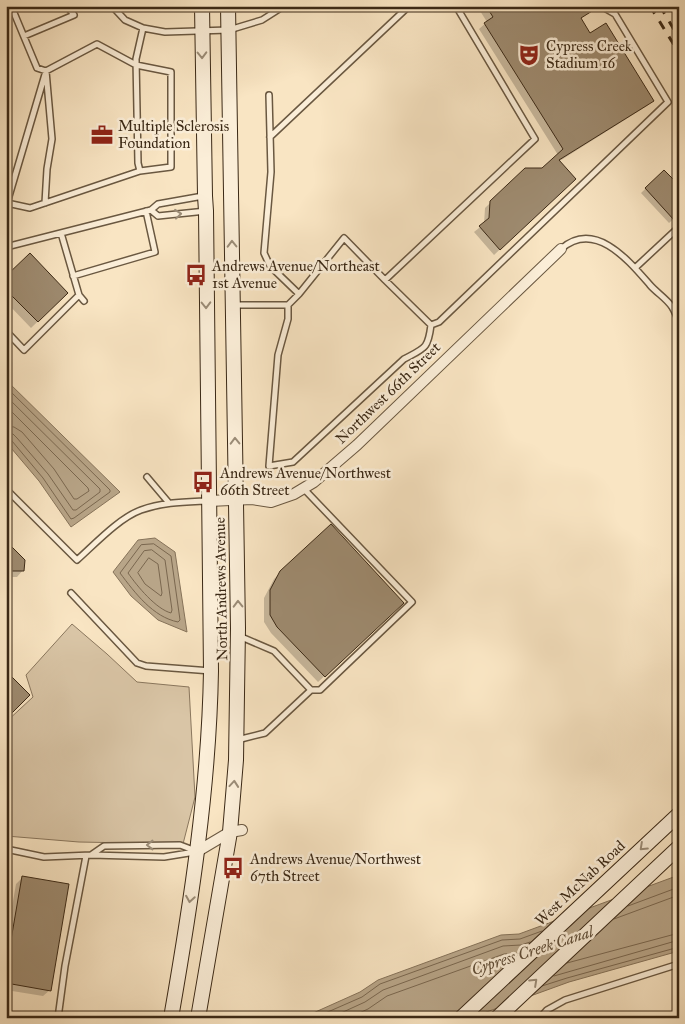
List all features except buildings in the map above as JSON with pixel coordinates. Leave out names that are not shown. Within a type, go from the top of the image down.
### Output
[{"type":"main road","name":"North Andrews Avenue","points":[[171,1018],[198,851],[210,723],[206,211],[204,196],[202,6]]},
{"type":"main road","name":"North Andrews Avenue","points":[[198,1018],[236,831],[238,636],[228,6]]},
{"type":"main road","name":"West McNab Road","points":[[461,1018],[679,814]]},
{"type":"main road","points":[[498,1017],[679,847]]},
{"type":"street","name":"Northwest 66th Street","points":[[209,501],[252,499],[271,502],[294,494],[314,482],[357,445],[561,249]]},
{"type":"street","points":[[198,851],[236,831]]},
{"type":"lane","points":[[17,6],[12,8],[37,68],[46,71]]},
{"type":"lane","points":[[24,36],[74,15],[68,6]]},
{"type":"lane","points":[[112,6],[125,20],[143,28],[165,32],[229,30],[262,20],[284,6]]},
{"type":"lane","points":[[270,137],[409,6]]},
{"type":"lane","points":[[386,280],[535,139],[456,6]]},
{"type":"lane","points":[[431,325],[439,322],[668,102],[615,14],[601,6]]},
{"type":"lane","points":[[140,171],[138,163],[136,59],[143,28]]},
{"type":"lane","points":[[97,44],[136,65],[171,72],[172,167],[140,171],[30,208],[7,203],[46,71],[97,44]]},
{"type":"lane","points":[[45,203],[47,169],[52,139],[46,71]]},
{"type":"lane","points":[[269,95],[271,172],[264,253],[270,266],[299,294]]},
{"type":"lane","points":[[6,247],[148,211],[158,204],[204,196]]},
{"type":"lane","points":[[148,211],[158,216],[206,211]]},
{"type":"lane","points":[[73,276],[155,252],[148,211]]},
{"type":"lane","points":[[635,268],[679,227]]},
{"type":"lane","points":[[61,234],[79,295],[84,301]]},
{"type":"lane","points":[[344,238],[431,325],[429,342],[422,350],[404,359],[293,462],[270,466],[278,355],[288,319],[288,305],[344,238]]},
{"type":"lane","points":[[561,249],[568,243],[589,238],[608,244],[635,268],[671,306],[679,322]]},
{"type":"lane","points":[[6,331],[24,350],[79,295]]},
{"type":"lane","points":[[233,305],[288,305]]},
{"type":"lane","points":[[147,477],[170,503]]},
{"type":"lane","points":[[237,740],[265,733],[311,690],[320,690],[412,602],[303,488]]},
{"type":"lane","points":[[6,489],[77,560],[122,522],[140,510],[170,503],[209,501]]},
{"type":"lane","points":[[71,593],[137,663],[146,666],[211,671]]},
{"type":"lane","points":[[238,636],[274,651],[311,690]]},
{"type":"lane","points":[[58,1018],[65,966],[88,856],[104,846],[180,845],[198,851]]},
{"type":"lane","points":[[6,849],[44,857],[164,857],[198,851]]},
{"type":"lane","points":[[540,1018],[547,1010],[565,1000],[679,964]]},
{"type":"shaded area","points":[[72,624],[137,682],[189,687],[195,797],[183,844],[79,842],[6,836],[6,722],[33,697],[26,675]]},
{"type":"water","points":[[6,380],[120,492],[71,527],[39,481],[6,442]]},
{"type":"water","points":[[155,538],[175,552],[187,632],[158,620],[131,596],[113,572],[138,540]]},
{"type":"water","name":"Cypress Creek Canal","points":[[679,875],[679,951],[569,982],[470,1018],[302,1018],[360,992],[378,980],[501,935],[519,934]]},
{"type":"railway","points":[[650,6],[679,53]]},
{"type":"railway","points":[[660,6],[679,38]]},
{"type":"place","name":"Cypress Creek Stadium 16","points":[[529,55]]},
{"type":"place","name":"Multiple Sclerosis Foundation","points":[[102,135]]},
{"type":"place","name":"Andrews Avenue/Northeast 1st Avenue","points":[[196,275]]},
{"type":"place","name":"Andrews Avenue/Northwest 66th Street","points":[[203,482]]},
{"type":"place","name":"Andrews Avenue/Northwest 67th Street","points":[[233,868]]}]
